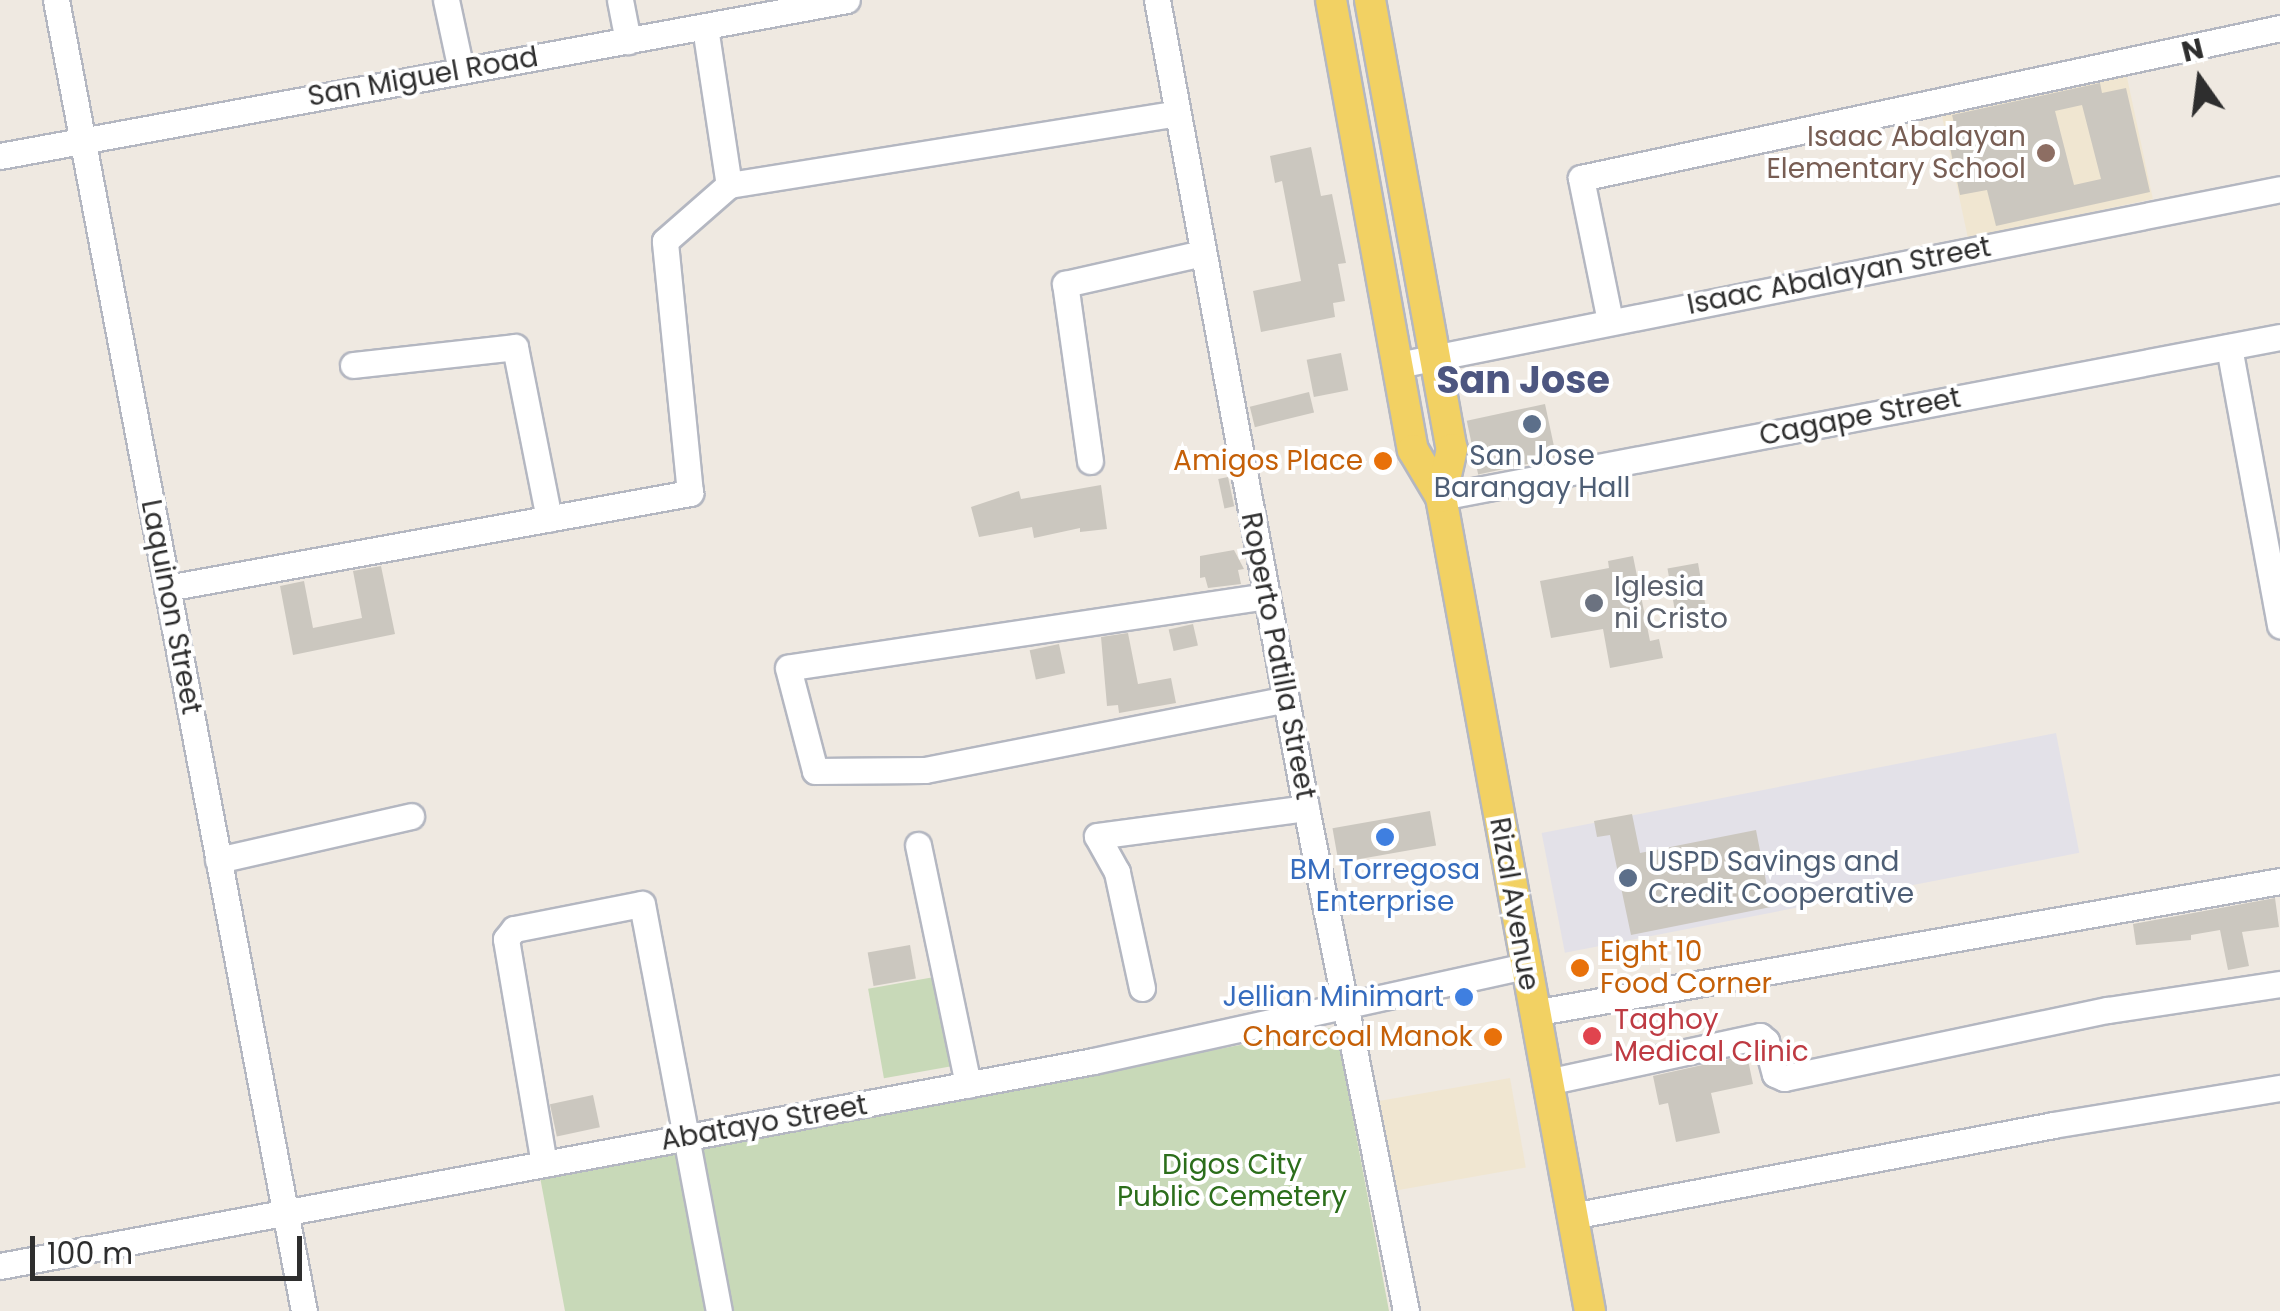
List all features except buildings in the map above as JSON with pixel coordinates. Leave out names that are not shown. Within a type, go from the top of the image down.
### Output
[{"type":"main road","name":"Rizal Avenue","points":[[1331,0],[1412,450],[1441,497],[1590,1311]]},
{"type":"main road","name":"Rizal Avenue","points":[[1370,0],[1452,448],[1441,497]]},
{"type":"street","name":"Laquinon Street","points":[[56,0],[304,1311]]},
{"type":"street","points":[[446,0],[460,70]]},
{"type":"street","points":[[620,0],[628,41]]},
{"type":"street","name":"San Miguel Road","points":[[0,156],[847,0]]},
{"type":"street","name":"Roperto Patilla Street","points":[[1156,0],[1306,808],[1406,1311]]},
{"type":"street","points":[[705,27],[729,185]]},
{"type":"street","points":[[1610,322],[1581,178],[2280,28]]},
{"type":"street","points":[[167,588],[690,493],[664,241],[729,185],[1177,113]]},
{"type":"street","name":"Isaac Abalayan Street","points":[[1398,365],[2280,189]]},
{"type":"street","points":[[1090,461],[1065,284],[1203,252]]},
{"type":"street","name":"Cagape Street","points":[[1441,497],[2280,338]]},
{"type":"street","points":[[353,365],[515,347],[549,518]]},
{"type":"street","points":[[2229,347],[2280,625]]},
{"type":"street","points":[[1266,596],[788,668],[815,770],[925,770],[1286,700]]},
{"type":"street","points":[[1142,988],[1116,872],[1097,836],[1306,808]]},
{"type":"street","points":[[218,860],[411,816]]},
{"type":"street","points":[[918,845],[968,1086]]},
{"type":"street","points":[[1533,1013],[2280,881]]},
{"type":"street","points":[[544,1164],[506,939],[514,929],[642,904],[719,1311]]},
{"type":"street","name":"Abatayo Street","points":[[0,1266],[968,1086],[1524,966]]},
{"type":"street","points":[[1546,1082],[1760,1036],[1766,1041],[1775,1074],[1790,1077],[2108,1010],[2280,984]]},
{"type":"street","points":[[1572,1216],[2052,1125],[2280,1088]]},
{"type":"shaded area","name":"Isaac Abalayan Elementary School","points":[[2125,68],[2153,199],[1968,238],[1940,107]]},
{"type":"shaded area","points":[[2056,733],[2079,853],[1565,953],[1542,833]]},
{"type":"shaded area","points":[[1510,1078],[1526,1168],[1392,1191],[1376,1102]]},
{"type":"green space","points":[[940,976],[956,1066],[884,1078],[868,989]]},
{"type":"green space","name":"Digos City Public Cemetery","points":[[1336,1027],[1389,1311],[565,1311],[540,1177]]},
{"type":"place","name":"Isaac Abalayan Elementary School","points":[[2046,153]]},
{"type":"place","name":"San Jose Barangay Hall","points":[[1532,424]]},
{"type":"place","name":"Amigos Place","points":[[1383,461]]},
{"type":"place","name":"Iglesia ni Cristo","points":[[1594,603]]},
{"type":"place","name":"BM Torregosa Enterprise","points":[[1385,837]]},
{"type":"place","name":"USPD Savings and Credit Cooperative","points":[[1628,878]]},
{"type":"place","name":"Eight 10 Food Corner","points":[[1580,968]]},
{"type":"place","name":"Jellian Minimart","points":[[1464,997]]},
{"type":"place","name":"Taghoy Medical Clinic","points":[[1592,1036]]},
{"type":"place","name":"Charcoal Manok","points":[[1493,1037]]},
{"type":"district","name":"San Jose","points":[[1523,380]]}]
